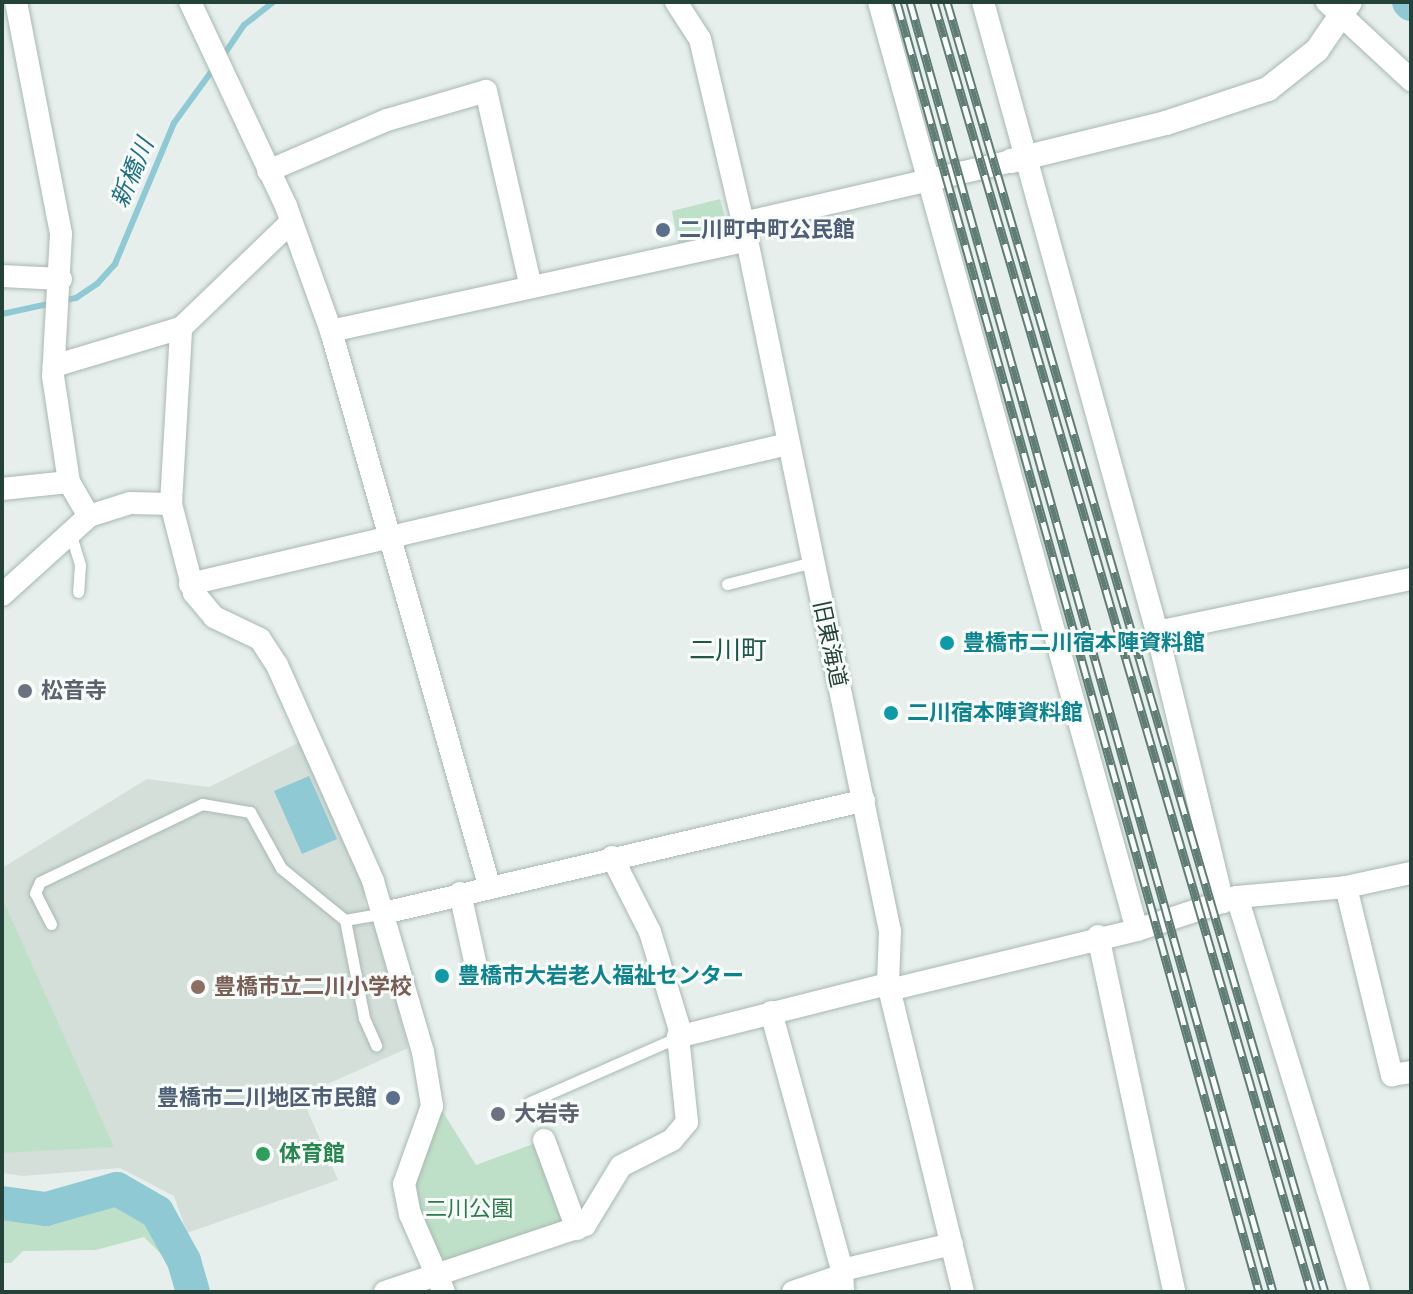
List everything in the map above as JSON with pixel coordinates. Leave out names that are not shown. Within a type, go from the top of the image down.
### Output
[{"type":"street","points":[[16,2],[61,234],[54,366],[69,482],[89,516]]},
{"type":"street","points":[[190,2],[268,171],[331,331],[489,885]]},
{"type":"street","name":"旧東海道","points":[[676,2],[700,39],[745,232],[890,931],[888,987],[963,1292]]},
{"type":"street","points":[[879,2],[931,179],[1137,930]]},
{"type":"street","points":[[983,2],[1018,158],[1157,632],[1230,900],[1359,1292]]},
{"type":"street","points":[[331,331],[531,287],[745,232],[931,179],[1166,123],[1268,89],[1317,50],[1340,5],[1411,80]]},
{"type":"street","points":[[268,171],[387,120],[486,91],[531,287]]},
{"type":"street","points":[[54,366],[181,328],[290,223]]},
{"type":"street","points":[[2,276],[60,282]]},
{"type":"street","points":[[181,328],[171,504],[190,584],[214,617],[260,639],[277,665],[384,913],[432,1090],[432,1106],[404,1184],[410,1214],[439,1283]]},
{"type":"street","points":[[190,584],[391,534],[788,444]]},
{"type":"street","points":[[2,489],[69,482]]},
{"type":"street","points":[[2,595],[89,516],[130,503],[171,504]]},
{"type":"street","points":[[1157,632],[1411,579]]},
{"type":"street","points":[[384,913],[489,885],[864,800]]},
{"type":"street","points":[[385,1292],[439,1283],[577,1229],[593,1215],[621,1166],[672,1140],[687,1122],[678,1037],[680,1030],[650,932],[612,857]]},
{"type":"street","points":[[678,1037],[771,1012],[1098,936],[1137,930],[1230,900],[1346,887],[1411,873]]},
{"type":"street","points":[[1346,887],[1392,1075],[1411,1072]]},
{"type":"street","points":[[460,893],[476,966]]},
{"type":"street","points":[[1098,936],[1174,1292]]},
{"type":"street","points":[[771,1012],[842,1279]]},
{"type":"street","points":[[544,1140],[577,1229]]},
{"type":"street","points":[[793,1292],[952,1244]]},
{"type":"lane","points":[[70,531],[80,565],[78,592]]},
{"type":"lane","points":[[727,584],[813,562]]},
{"type":"lane","points":[[51,924],[35,893],[40,882],[202,804],[250,812],[281,868],[345,920],[356,989],[376,1045]]},
{"type":"lane","points":[[345,920],[384,913]]},
{"type":"lane","points":[[530,1102],[678,1037]]},
{"type":"shaded area","name":"豊橋市立二川小学校","points":[[304,740],[366,880],[364,904],[378,926],[408,1048],[301,1096],[338,1180],[187,1233],[174,1196],[120,1168],[23,1176],[2,1173],[2,868],[147,779],[209,787]]},
{"type":"green space","points":[[720,199],[729,232],[678,243],[672,211]]},
{"type":"green space","points":[[2,898],[114,1147],[2,1153]]},
{"type":"green space","name":"二川公園","points":[[441,1109],[476,1165],[544,1140],[571,1223],[452,1263],[437,1254],[418,1203],[414,1169]]},
{"type":"green space","points":[[109,1196],[163,1205],[179,1245],[168,1261],[144,1237],[96,1250],[23,1251],[11,1263],[2,1263],[2,1207]]},
{"type":"water","points":[[309,776],[337,839],[302,854],[274,791]]},
{"type":"waterway","name":"新橋川","points":[[223,56],[244,25],[273,2]]},
{"type":"waterway","name":"新橋川","points":[[2,314],[76,298],[97,284],[115,264],[174,123],[214,68]]},
{"type":"waterway","points":[[2,1203],[46,1209],[117,1189],[157,1212],[184,1261],[193,1292]]},
{"type":"railway","points":[[897,2],[1259,1292]]},
{"type":"railway","points":[[910,2],[1273,1292]]},
{"type":"railway","points":[[934,2],[1311,1292]]},
{"type":"railway","points":[[947,2],[1325,1292]]},
{"type":"place","name":"二川町中町公民館","points":[[663,230]]},
{"type":"place","name":"豊橋市二川宿本陣資料館","points":[[947,643]]},
{"type":"place","name":"松音寺","points":[[25,691]]},
{"type":"place","name":"二川宿本陣資料館","points":[[891,713]]},
{"type":"place","name":"豊橋市大岩老人福祉センター","points":[[442,976]]},
{"type":"place","name":"豊橋市立二川小学校","points":[[198,987]]},
{"type":"place","name":"豊橋市二川地区市民館","points":[[393,1098]]},
{"type":"place","name":"大岩寺","points":[[498,1114]]},
{"type":"place","name":"体育館","points":[[263,1154]]},
{"type":"district","name":"二川町","points":[[728,651]]}]
